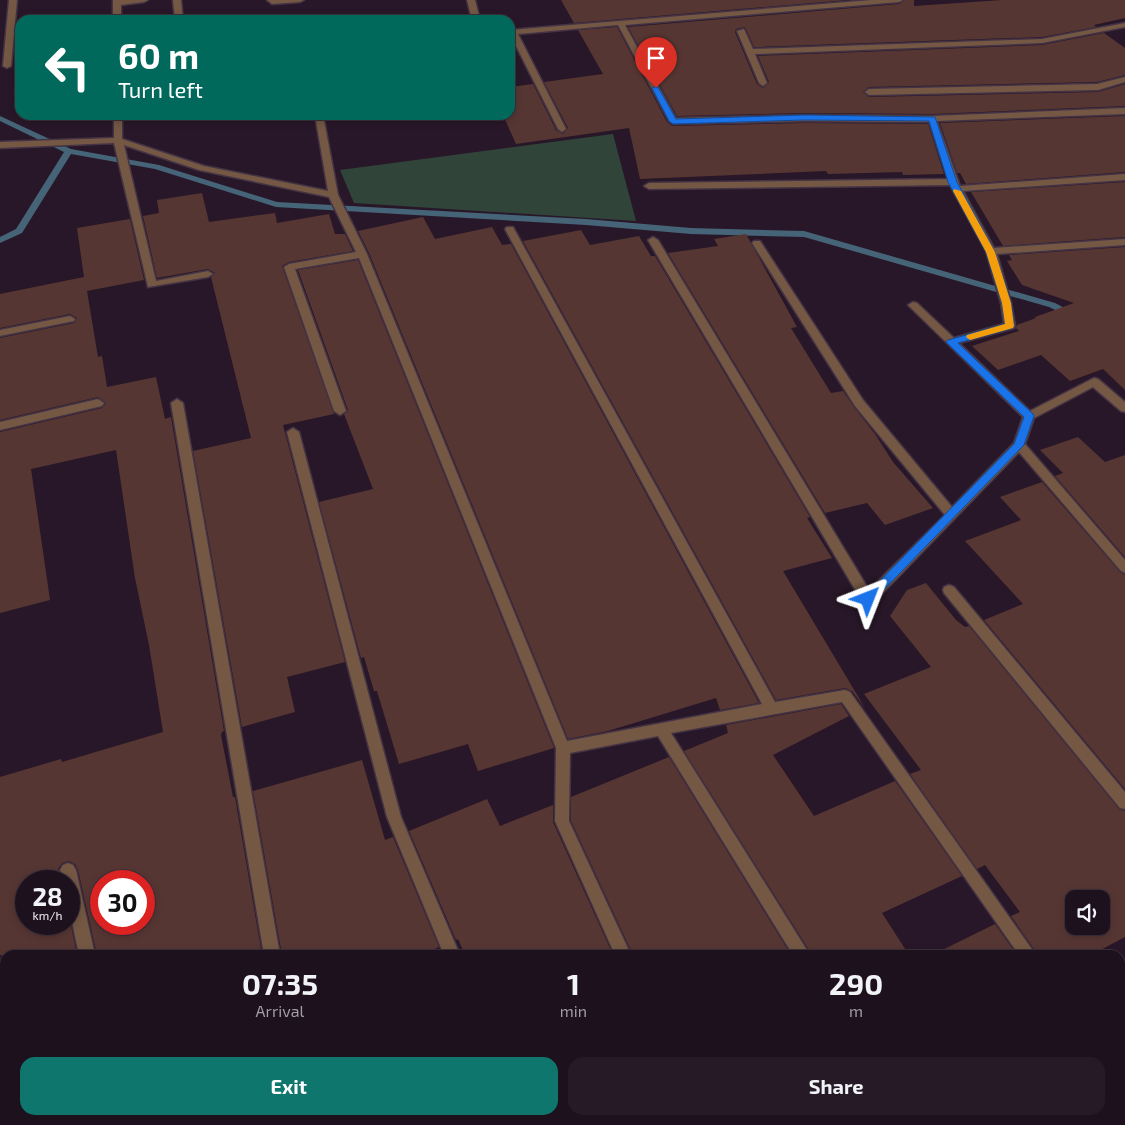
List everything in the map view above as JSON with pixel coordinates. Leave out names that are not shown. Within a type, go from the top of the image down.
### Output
[{"type":"street","points":[[7,66],[13,0]]},
{"type":"street","points":[[117,15],[117,2],[144,0]]},
{"type":"street","points":[[177,0],[178,15]]},
{"type":"street","points":[[271,0],[272,2],[300,0]]},
{"type":"street","points":[[471,0],[475,15]]},
{"type":"street","points":[[515,32],[822,2],[899,0]]},
{"type":"street","points":[[620,22],[673,121],[804,118],[932,119],[1125,111]]},
{"type":"street","points":[[0,25],[10,24]]},
{"type":"street","points":[[750,52],[1042,41],[1125,25]]},
{"type":"street","points":[[741,31],[763,83]]},
{"type":"street","points":[[515,38],[562,129]]},
{"type":"street","points":[[869,92],[1098,87],[1125,79]]},
{"type":"street","points":[[932,119],[954,185],[990,252],[1006,303],[1010,326],[951,342]]},
{"type":"street","points":[[118,120],[118,140],[152,285],[208,274]]},
{"type":"street","points":[[320,120],[337,203],[362,254],[563,748],[562,821],[621,950]]},
{"type":"street","points":[[0,146],[118,140],[202,168],[337,203]]},
{"type":"street","points":[[649,186],[954,185],[1125,178]]},
{"type":"street","points":[[510,229],[771,708]]},
{"type":"street","points":[[652,240],[868,599],[1019,445],[1029,416],[1094,382],[1125,408]]},
{"type":"street","points":[[990,252],[1125,242]]},
{"type":"street","points":[[757,243],[860,403],[952,515]]},
{"type":"street","points":[[340,411],[289,267],[362,254]]},
{"type":"street","points":[[913,306],[1029,416]]},
{"type":"street","points":[[0,333],[70,319]]},
{"type":"street","points":[[0,426],[98,403]]},
{"type":"street","points":[[176,403],[271,950]]},
{"type":"street","points":[[293,432],[394,817],[450,950]]},
{"type":"street","points":[[1019,445],[1125,568]]},
{"type":"street","points":[[949,590],[1125,803]]},
{"type":"street","points":[[563,748],[771,708],[845,696],[1024,950]]},
{"type":"street","points":[[662,730],[799,950]]},
{"type":"street","points":[[80,924],[86,950]]},
{"type":"green space","points":[[613,134],[636,221],[354,203],[340,170]]},
{"type":"building","points":[[561,0],[848,0],[574,23]]},
{"type":"building","points":[[905,0],[914,0],[914,6],[1002,0],[1125,0],[1125,18],[1094,25],[1096,27],[1042,37],[754,47],[745,27],[736,29],[735,32],[757,84],[763,88],[769,82],[758,56],[1042,45],[1104,33],[1125,48],[1125,75],[1097,82],[869,87],[863,92],[869,97],[1098,92],[1125,84],[1125,106],[932,114],[804,113],[677,116],[628,27],[899,4]]},
{"type":"building","points":[[617,27],[667,122],[672,126],[804,123],[928,124],[944,174],[903,175],[902,172],[828,174],[826,171],[640,179],[629,128],[516,144],[505,120],[515,120],[515,86],[533,84],[556,130],[563,134],[568,128],[544,82],[603,74],[578,30]]},
{"type":"building","points":[[1125,116],[1125,172],[966,184],[960,173],[957,173],[940,123]]},
{"type":"building","points":[[1125,182],[1125,237],[1003,246],[971,192]]},
{"type":"building","points":[[202,193],[209,222],[275,213],[277,223],[329,214],[335,234],[345,234],[353,251],[289,262],[282,266],[334,414],[283,425],[345,662],[287,677],[295,712],[242,727],[193,451],[251,438],[211,277],[215,273],[208,269],[157,278],[143,216],[159,213],[157,200]]},
{"type":"building","points":[[423,217],[435,239],[492,227],[502,245],[511,244],[759,703],[720,710],[716,698],[608,731],[568,739],[369,253],[358,231]]},
{"type":"building","points":[[130,219],[144,280],[87,291],[98,357],[102,356],[107,387],[156,377],[165,419],[171,417],[224,731],[221,735],[233,797],[235,797],[261,950],[96,950],[93,935],[155,935],[155,870],[90,870],[90,924],[80,879],[80,870],[69,861],[62,863],[58,870],[15,870],[15,935],[73,935],[76,950],[0,950],[0,777],[61,759],[62,762],[163,732],[149,645],[135,578],[116,450],[31,469],[50,600],[0,613],[0,432],[102,408],[106,403],[98,397],[0,420],[0,338],[74,323],[77,318],[70,314],[0,328],[0,294],[84,277],[77,228]]},
{"type":"building","points":[[581,230],[590,245],[639,236],[651,256],[655,256],[810,517],[807,518],[832,558],[783,571],[865,708],[852,691],[845,688],[776,700],[523,241]]},
{"type":"building","points":[[746,234],[797,327],[791,328],[831,393],[843,391],[893,462],[933,508],[885,525],[867,503],[825,513],[668,253],[718,246],[714,239]]},
{"type":"building","points":[[1125,247],[1125,390],[1103,369],[1070,381],[1041,355],[998,370],[972,346],[1019,331],[1016,328],[1017,325],[1074,303],[1022,285],[1007,261],[1012,260],[1009,255]]},
{"type":"building","points":[[358,260],[554,748],[478,771],[468,744],[399,764],[377,691],[374,691],[364,657],[361,658],[319,502],[373,489],[344,414],[348,410],[298,270]]},
{"type":"building","points":[[1078,437],[1105,462],[1125,455],[1125,557],[1055,476],[1063,473],[1040,450]]},
{"type":"building","points":[[1042,482],[1120,572],[1125,575],[1125,789],[984,620],[1023,604],[965,541],[1021,520],[1000,497]]},
{"type":"building","points":[[926,583],[956,620],[965,627],[969,626],[1119,809],[1125,811],[1125,937],[1100,950],[1035,950],[1011,916],[1020,912],[985,865],[977,869],[910,774],[921,770],[864,694],[931,667],[890,616],[907,590]]},
{"type":"building","points":[[841,704],[849,716],[773,755],[814,816],[895,781],[962,876],[882,913],[906,950],[809,950],[684,751],[728,733],[726,725]]},
{"type":"building","points":[[669,757],[788,950],[631,950],[571,821],[571,797]]},
{"type":"building","points":[[362,760],[385,840],[393,837],[439,947],[432,950],[281,950],[253,791]]},
{"type":"building","points":[[487,799],[500,826],[553,805],[553,822],[611,950],[463,950],[458,939],[456,940],[409,831]]},
{"type":"building","points":[[995,924],[1013,950],[942,950]]},
{"type":"waterway","points":[[0,118],[69,151]]},
{"type":"waterway","points":[[0,240],[19,231],[69,151]]},
{"type":"waterway","points":[[69,151],[156,167],[276,204],[586,222],[691,231],[804,234],[1052,305],[1073,315]]},
{"type":"slow traffic","points":[[957,191],[990,252],[1006,303],[1010,326],[970,337]]},
{"type":"route","points":[[656,88],[673,121],[804,118],[932,119],[953,182],[990,252],[1006,303],[1010,326],[951,342],[1029,416],[1019,445],[868,599]]}]
